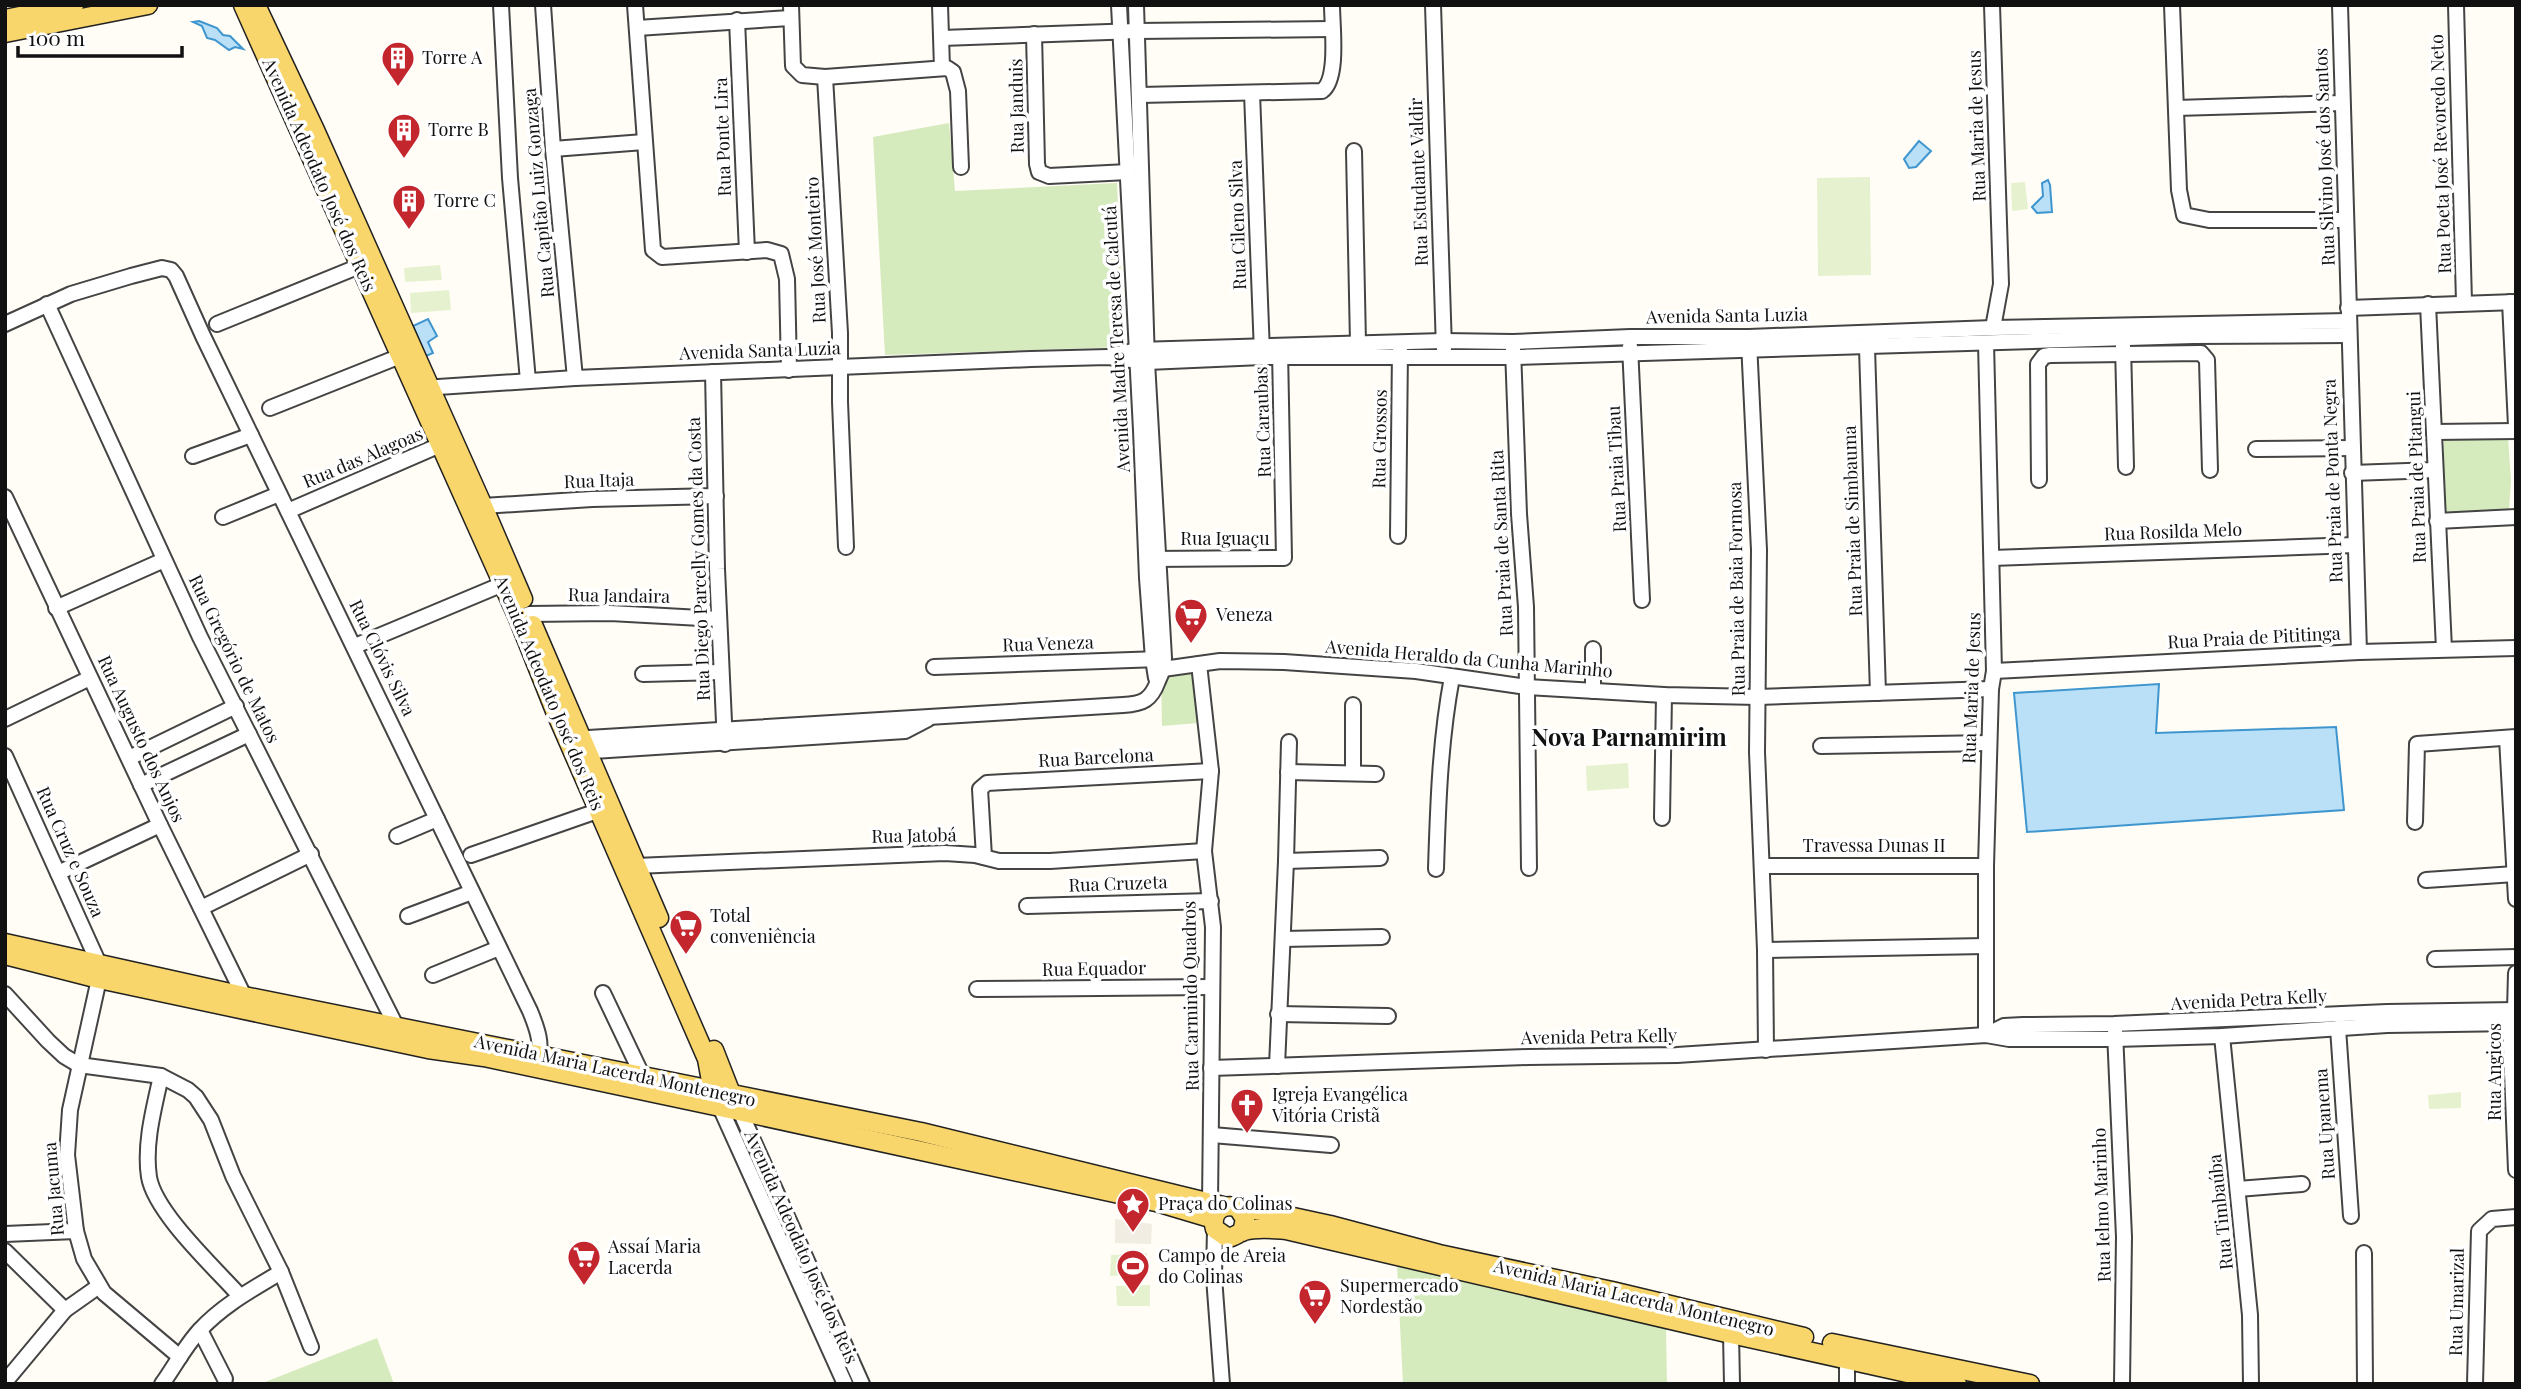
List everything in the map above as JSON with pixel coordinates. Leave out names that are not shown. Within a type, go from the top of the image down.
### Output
[{"type":"main road","points":[[5,19],[74,5]]},
{"type":"main road","points":[[5,33],[148,5]]},
{"type":"main road","name":"Avenida Adeodato José dos Reis","points":[[243,5],[317,152]]},
{"type":"main road","name":"Avenida Adeodato José dos Reis","points":[[256,5],[317,152],[446,443],[503,584],[523,616]]},
{"type":"main road","name":"Avenida Adeodato José dos Reis","points":[[446,443],[483,506],[523,616],[726,1101]]},
{"type":"main road","name":"Avenida Maria Lacerda Montenegro","points":[[5,943],[99,971],[428,1049],[643,1077],[726,1101]]},
{"type":"main road","name":"Avenida Maria Lacerda Montenegro","points":[[5,955],[244,996],[396,1026],[537,1062],[726,1101],[1156,1202],[1259,1229],[1286,1230],[1731,1334],[1847,1358],[2031,1384]]},
{"type":"main road","name":"Avenida Maria Lacerda Montenegro","points":[[1224,1219],[1306,1220],[1439,1254],[1599,1288],[1772,1330],[1913,1366],[1957,1384]]},
{"type":"street","points":[[501,5],[510,177],[528,381]]},
{"type":"street","name":"Rua Capitão Luiz Gonzaga","points":[[543,5],[553,149],[575,378]]},
{"type":"street","points":[[635,5],[649,222],[655,254],[662,257],[778,252],[784,258],[788,279],[789,370]]},
{"type":"street","points":[[940,5],[942,68]]},
{"type":"street","name":"Avenida Madre Teresa de Calcutá","points":[[1119,5],[1142,356],[1158,668]]},
{"type":"street","name":"Avenida Madre Teresa de Calcutá","points":[[1136,5],[1140,96],[1142,356]]},
{"type":"street","points":[[1140,96],[1322,91],[1328,87],[1331,80],[1332,5]]},
{"type":"street","name":"Rua Estudante Valdir","points":[[1433,5],[1444,357]]},
{"type":"street","name":"Rua Maria de Jesus","points":[[1992,5],[2001,284],[1993,328]]},
{"type":"street","points":[[2172,5],[2179,190],[2184,215],[2197,219],[2346,220]]},
{"type":"street","name":"Rua Silvino José dos Santos","points":[[2340,5],[2348,321]]},
{"type":"street","name":"Rua Poeta José Revoredo Neto","points":[[2456,5],[2464,302]]},
{"type":"street","points":[[638,28],[737,20],[790,12],[794,69],[802,75],[825,77],[950,69],[957,80],[961,167]]},
{"type":"street","name":"Rua Ponte Lira","points":[[737,20],[747,252]]},
{"type":"street","points":[[942,38],[1137,31],[1332,29]]},
{"type":"street","name":"Rua Janduis","points":[[1034,34],[1039,172],[1049,176],[1128,172]]},
{"type":"street","name":"Rua José Monteiro","points":[[825,77],[846,547]]},
{"type":"street","name":"Rua Cileno Silva","points":[[1252,93],[1261,351]]},
{"type":"street","points":[[2176,108],[2342,103]]},
{"type":"street","points":[[553,149],[645,142]]},
{"type":"street","points":[[1354,151],[1367,348]]},
{"type":"street","points":[[217,324],[366,264]]},
{"type":"street","name":"Rua Clóvis Silva","points":[[47,304],[162,268],[171,270],[176,276],[538,1028],[537,1062]]},
{"type":"street","points":[[2348,321],[2428,304],[2513,302],[2516,426]]},
{"type":"street","points":[[5,324],[47,304]]},
{"type":"street","name":"Rua Gregório de Matos","points":[[47,304],[164,560],[396,1026]]},
{"type":"street","name":"Rua Praia de Pitangui","points":[[2428,304],[2444,649]]},
{"type":"street","name":"Avenida Santa Luzia","points":[[422,388],[713,372],[1367,348],[1399,342],[1513,342],[1630,337],[1867,348],[1986,343],[2123,346],[2348,321]]},
{"type":"street","name":"Avenida Santa Luzia","points":[[1367,348],[1401,358],[1514,357],[1630,353],[1993,328],[2348,321]]},
{"type":"street","name":"Rua Praia de Ponta Negra","points":[[2348,321],[2358,652]]},
{"type":"street","name":"Rua Praia Tibau","points":[[1630,337],[1642,600]]},
{"type":"street","name":"Rua Grossos","points":[[1398,536],[1399,342]]},
{"type":"street","name":"Rua Praia de Santa Rita","points":[[1513,342],[1519,514],[1526,607],[1529,868]]},
{"type":"street","name":"Rua Maria de Jesus","points":[[1986,343],[1994,671],[1991,689],[1986,866],[1986,1035]]},
{"type":"street","name":"Rua Praia de Baia Formosa","points":[[1749,344],[1759,550],[1758,789],[1766,1050]]},
{"type":"street","points":[[2123,346],[2126,467]]},
{"type":"street","points":[[2039,480],[2040,360],[2050,355],[2123,346],[2197,352],[2207,360],[2210,470]]},
{"type":"street","name":"Rua Praia de Simbauma","points":[[1867,348],[1878,693]]},
{"type":"street","name":"Rua Caraubas","points":[[1280,352],[1284,496]]},
{"type":"street","points":[[270,408],[406,354]]},
{"type":"street","name":"Rua Diego Parcelly Gomes da Costa","points":[[713,372],[724,737]]},
{"type":"street","points":[[2434,432],[2516,431]]},
{"type":"street","points":[[192,456],[251,435]]},
{"type":"street","name":"Rua das Alagoas","points":[[288,511],[446,443]]},
{"type":"street","points":[[2256,449],[2351,448]]},
{"type":"street","points":[[2352,473],[2435,470]]},
{"type":"street","points":[[223,517],[279,494]]},
{"type":"street","name":"Rua Itaja","points":[[483,506],[592,499],[716,496]]},
{"type":"street","name":"Rua Iguaçu","points":[[1153,559],[1284,558],[1284,496]]},
{"type":"street","name":"Rua Augusto dos Anjos","points":[[5,497],[244,996]]},
{"type":"street","points":[[2437,521],[2516,517]]},
{"type":"street","name":"Rua Rosilda Melo","points":[[1992,558],[2355,545]]},
{"type":"street","points":[[56,608],[164,560]]},
{"type":"street","points":[[355,646],[503,584]]},
{"type":"street","name":"Rua Jandaira","points":[[523,616],[610,613],[719,619]]},
{"type":"street","name":"Rua Praia de Pititinga","points":[[1994,671],[2358,652],[2516,648]]},
{"type":"street","points":[[1593,649],[1593,691]]},
{"type":"street","name":"Avenida Heraldo da Cunha Marinho","points":[[1158,668],[1240,661],[1356,666],[1527,687],[1664,695],[1758,697],[1991,689]]},
{"type":"street","name":"Rua Carmindo Quadros","points":[[1199,664],[1211,771],[1204,851],[1206,881],[1211,901],[1212,1135],[1224,1219],[1214,1277],[1222,1384]]},
{"type":"street","name":"Rua Veneza","points":[[934,667],[1158,668]]},
{"type":"street","points":[[577,745],[905,731],[930,717],[1142,704],[1153,694],[1158,668]]},
{"type":"street","points":[[643,674],[721,672]]},
{"type":"street","points":[[1436,869],[1439,768],[1452,677]]},
{"type":"street","points":[[5,719],[90,678]]},
{"type":"street","points":[[1662,818],[1664,695]]},
{"type":"street","points":[[1353,705],[1353,773]]},
{"type":"street","points":[[129,758],[236,706]]},
{"type":"street","points":[[141,785],[249,734]]},
{"type":"street","points":[[2415,822],[2417,744],[2512,738],[2516,899]]},
{"type":"street","points":[[1277,1066],[1289,742]]},
{"type":"street","points":[[1821,746],[1989,743]]},
{"type":"street","name":"Rua Cruz e Souza","points":[[5,756],[99,971]]},
{"type":"street","name":"Rua Barcelona","points":[[984,857],[980,789],[984,785],[1211,771]]},
{"type":"street","points":[[1289,772],[1376,774]]},
{"type":"street","points":[[471,855],[604,809]]},
{"type":"street","points":[[397,836],[438,819]]},
{"type":"street","points":[[58,873],[160,825]]},
{"type":"street","name":"Rua Jatobá","points":[[630,868],[945,853],[999,861],[1050,861],[1204,851]]},
{"type":"street","points":[[201,908],[311,853]]},
{"type":"street","points":[[1286,861],[1380,858]]},
{"type":"street","name":"Travessa Dunas II","points":[[1762,866],[1986,866]]},
{"type":"street","points":[[2426,880],[2515,874]]},
{"type":"street","points":[[408,916],[472,892]]},
{"type":"street","name":"Rua Cruzeta","points":[[1027,906],[1211,901]]},
{"type":"street","points":[[1283,939],[1382,937]]},
{"type":"street","points":[[1765,950],[1986,946]]},
{"type":"street","points":[[433,975],[499,948]]},
{"type":"street","points":[[2435,959],[2516,957]]},
{"type":"street","name":"Rua Jacuma","points":[[99,971],[70,1110],[67,1155],[76,1231],[84,1259],[99,1286],[180,1357]]},
{"type":"street","name":"Rua Angicos","points":[[2516,973],[2516,1170]]},
{"type":"street","name":"Rua Equador","points":[[977,989],[1211,987]]},
{"type":"street","points":[[603,993],[643,1077]]},
{"type":"street","points":[[5,994],[48,1041],[79,1065],[160,1076],[188,1090],[211,1120],[238,1186],[281,1272],[311,1347]]},
{"type":"street","name":"Avenida Petra Kelly","points":[[1211,1068],[1528,1057],[1611,1058],[1986,1035],[2009,1039],[2386,1012],[2514,1017]]},
{"type":"street","points":[[1278,1014],[1388,1016]]},
{"type":"street","name":"Avenida Petra Kelly","points":[[2115,1032],[2222,1036],[2514,1017]]},
{"type":"street","name":"Rua Upanema","points":[[2338,1028],[2351,1216]]},
{"type":"street","name":"Rua Ielmo Marinho","points":[[2115,1032],[2124,1237],[2122,1384]]},
{"type":"street","name":"Rua Timbaúba","points":[[2222,1036],[2250,1315],[2252,1384]]},
{"type":"street","points":[[160,1076],[150,1130],[149,1179],[156,1197],[167,1213],[240,1296]]},
{"type":"street","name":"Avenida Adeodato José dos Reis","points":[[726,1101],[778,1215],[862,1384]]},
{"type":"street","points":[[1212,1135],[1331,1145]]},
{"type":"street","points":[[2238,1189],[2302,1184]]},
{"type":"street","name":"Avenida Adeodato José dos Reis","points":[[778,1215],[845,1384]]},
{"type":"street","name":"Rua Umarizal","points":[[2475,1384],[2479,1231],[2492,1219],[2516,1217]]},
{"type":"street","points":[[5,1234],[76,1231]]},
{"type":"street","points":[[5,1251],[65,1310]]},
{"type":"street","points":[[2364,1253],[2365,1384]]},
{"type":"street","points":[[162,1384],[200,1330],[240,1296],[281,1272]]},
{"type":"street","points":[[5,1381],[65,1310],[99,1286]]},
{"type":"street","points":[[200,1330],[225,1379]]},
{"type":"street","points":[[1731,1334],[1732,1384]]},
{"type":"street","points":[[1847,1358],[1847,1384]]},
{"type":"green space","points":[[949,123],[955,191],[1117,183],[1124,347],[885,355],[873,137]]},
{"type":"green space","points":[[1870,177],[1871,275],[1818,276],[1817,178]]},
{"type":"green space","points":[[2025,182],[2028,209],[2012,211],[2011,183]]},
{"type":"green space","points":[[440,265],[442,280],[405,282],[404,268]]},
{"type":"green space","points":[[449,290],[451,310],[411,313],[410,293]]},
{"type":"green space","points":[[2508,437],[2511,481],[2509,510],[2445,512],[2444,439]]},
{"type":"green space","points":[[1193,672],[1198,723],[1162,726],[1161,675]]},
{"type":"green space","points":[[1628,763],[1629,788],[1587,791],[1586,766]]},
{"type":"green space","points":[[2461,1092],[2461,1108],[2429,1109],[2428,1095]]},
{"type":"green space","points":[[1147,1253],[1147,1274],[1110,1276],[1111,1255]]},
{"type":"green space","points":[[1397,1265],[1666,1329],[1667,1384],[1403,1384]]},
{"type":"green space","name":"Campo de Areia do Colinas","points":[[1150,1285],[1150,1306],[1117,1306],[1116,1286]]},
{"type":"green space","points":[[377,1338],[394,1384],[260,1384]]},
{"type":"shaded area","name":"Praça do Colinas","points":[[1115,1219],[1152,1224],[1151,1244],[1115,1243]]},
{"type":"water","points":[[199,21],[217,28],[223,35],[230,36],[243,49],[235,47],[229,50],[207,38],[202,26],[193,22]]},
{"type":"water","points":[[1919,141],[1931,151],[1916,167],[1909,168],[1904,159]]},
{"type":"water","points":[[2048,180],[2052,212],[2037,213],[2032,207],[2043,196],[2042,183]]},
{"type":"water","points":[[428,319],[437,336],[428,342],[433,353],[426,356],[413,326]]},
{"type":"water","points":[[2159,684],[2156,733],[2336,727],[2344,810],[2027,832],[2014,693]]},
{"type":"place","name":"Torre A","points":[[398,88]]},
{"type":"place","name":"Torre B","points":[[404,160]]},
{"type":"place","name":"Torre C","points":[[409,231]]},
{"type":"place","name":"Veneza","points":[[1191,645]]},
{"type":"place","name":"Total conveniência","points":[[686,956]]},
{"type":"place","name":"Igreja Evangélica Vitória Cristã","points":[[1247,1135]]},
{"type":"place","name":"Praça do Colinas","points":[[1133,1234]]},
{"type":"place","name":"Assaí Maria Lacerda","points":[[584,1287]]},
{"type":"place","name":"Campo de Areia do Colinas","points":[[1133,1296]]},
{"type":"place","name":"Supermercado Nordestão","points":[[1315,1326]]},
{"type":"district","name":"Nova Parnamirim","points":[[1629,738]]}]
